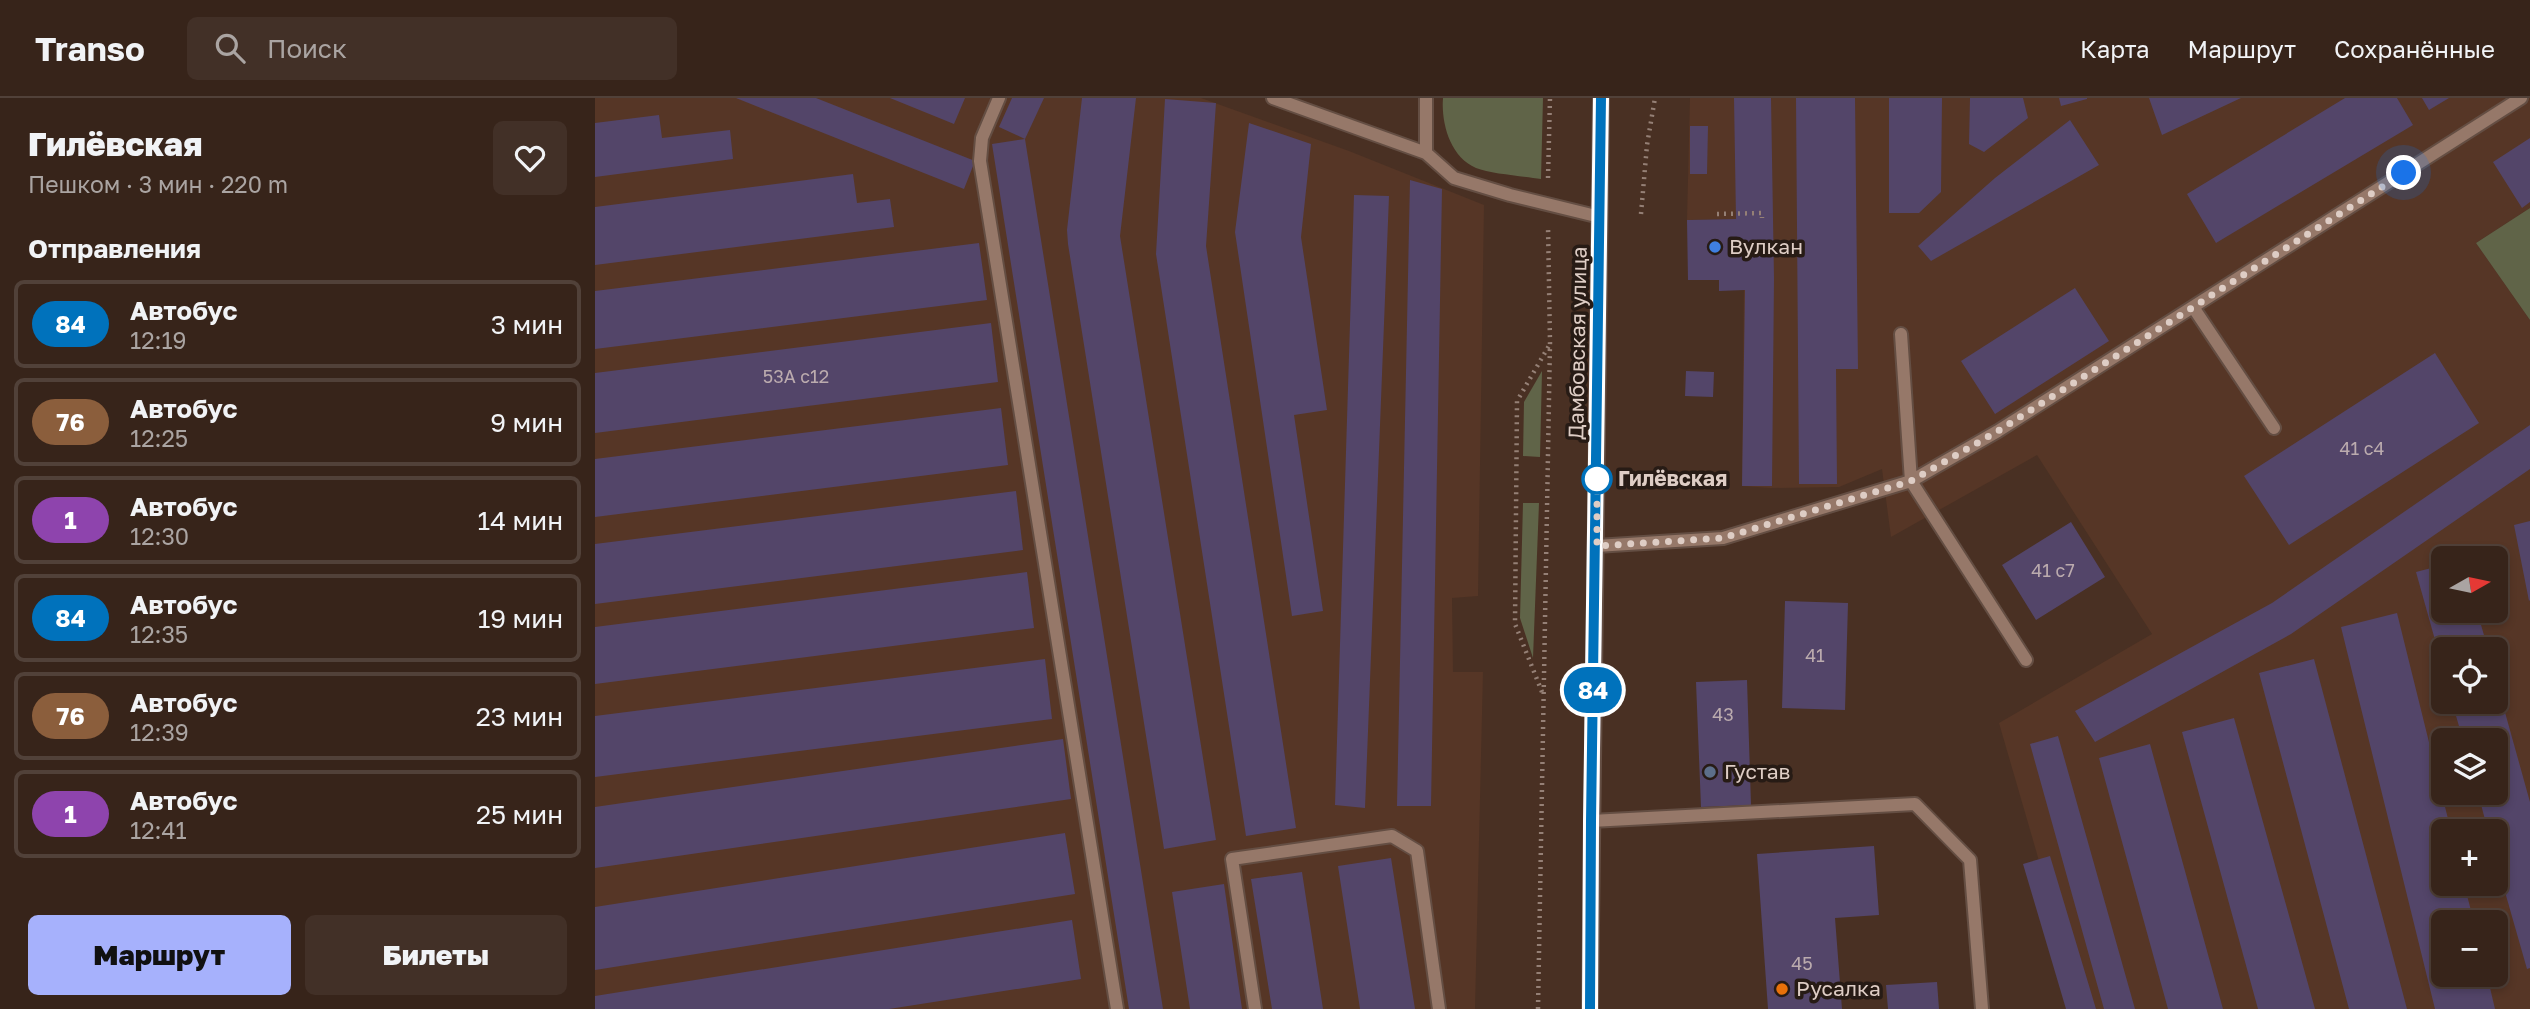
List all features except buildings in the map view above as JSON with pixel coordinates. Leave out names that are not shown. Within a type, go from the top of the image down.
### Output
[{"type":"main road","name":"Дамбовская улица","points":[[1590,1009],[1601,98]]},
{"type":"lane","points":[[999,98],[982,138],[980,162],[1117,1009]]},
{"type":"lane","points":[[1273,98],[1426,153],[1454,178],[1600,217]]},
{"type":"lane","points":[[1426,98],[1426,153]]},
{"type":"lane","points":[[1597,546],[1723,538],[1911,481],[1998,431],[2521,98]]},
{"type":"lane","points":[[2193,307],[2274,428]]},
{"type":"lane","points":[[1901,334],[1911,481],[2027,660]]},
{"type":"lane","points":[[1591,821],[1915,804],[1970,860],[1982,1009]]},
{"type":"lane","points":[[1255,1009],[1231,859],[1392,836],[1417,851],[1439,1009]]},
{"type":"path","points":[[1548,178],[1550,98]]},
{"type":"path","points":[[1641,214],[1647,145],[1655,98]]},
{"type":"path","points":[[1717,214],[1762,213],[1762,218]]},
{"type":"path","points":[[1538,1009],[1551,343],[1548,226]]},
{"type":"path","points":[[1544,696],[1515,624],[1517,401],[1551,343]]},
{"type":"shaded area","points":[[595,98],[1201,98],[1349,151],[1484,205],[1478,596],[1452,598],[1453,672],[1483,672],[1475,1009],[595,1009]]},
{"type":"shaded area","points":[[1690,98],[2530,98],[2530,208],[2476,243],[2530,320],[2530,1009],[2082,1009],[1999,723],[2152,634],[2037,455],[1891,537],[1882,469],[1839,487],[1742,486],[1744,279],[1736,219],[1687,220]]},
{"type":"green space","points":[[1443,98],[1543,98],[1541,179],[1490,172],[1467,163],[1449,138]]},
{"type":"green space","points":[[2530,208],[2530,320],[2476,243]]},
{"type":"green space","points":[[1542,371],[1540,457],[1523,456],[1524,402]]},
{"type":"green space","points":[[1523,503],[1539,503],[1533,658],[1520,618]]},
{"type":"bus line","name":"84","points":[[1590,1009],[1601,98]]},
{"type":"place","name":"Вулкан","points":[[1715,247]]},
{"type":"place","name":"Гилёвская","points":[[1597,479]]},
{"type":"place","name":"Густав","points":[[1710,772]]},
{"type":"place","name":"Русалка","points":[[1782,989]]},
{"type":"route","points":[[1597,479],[1597,546],[1723,538],[1911,481],[1998,431],[2404,173]]}]
